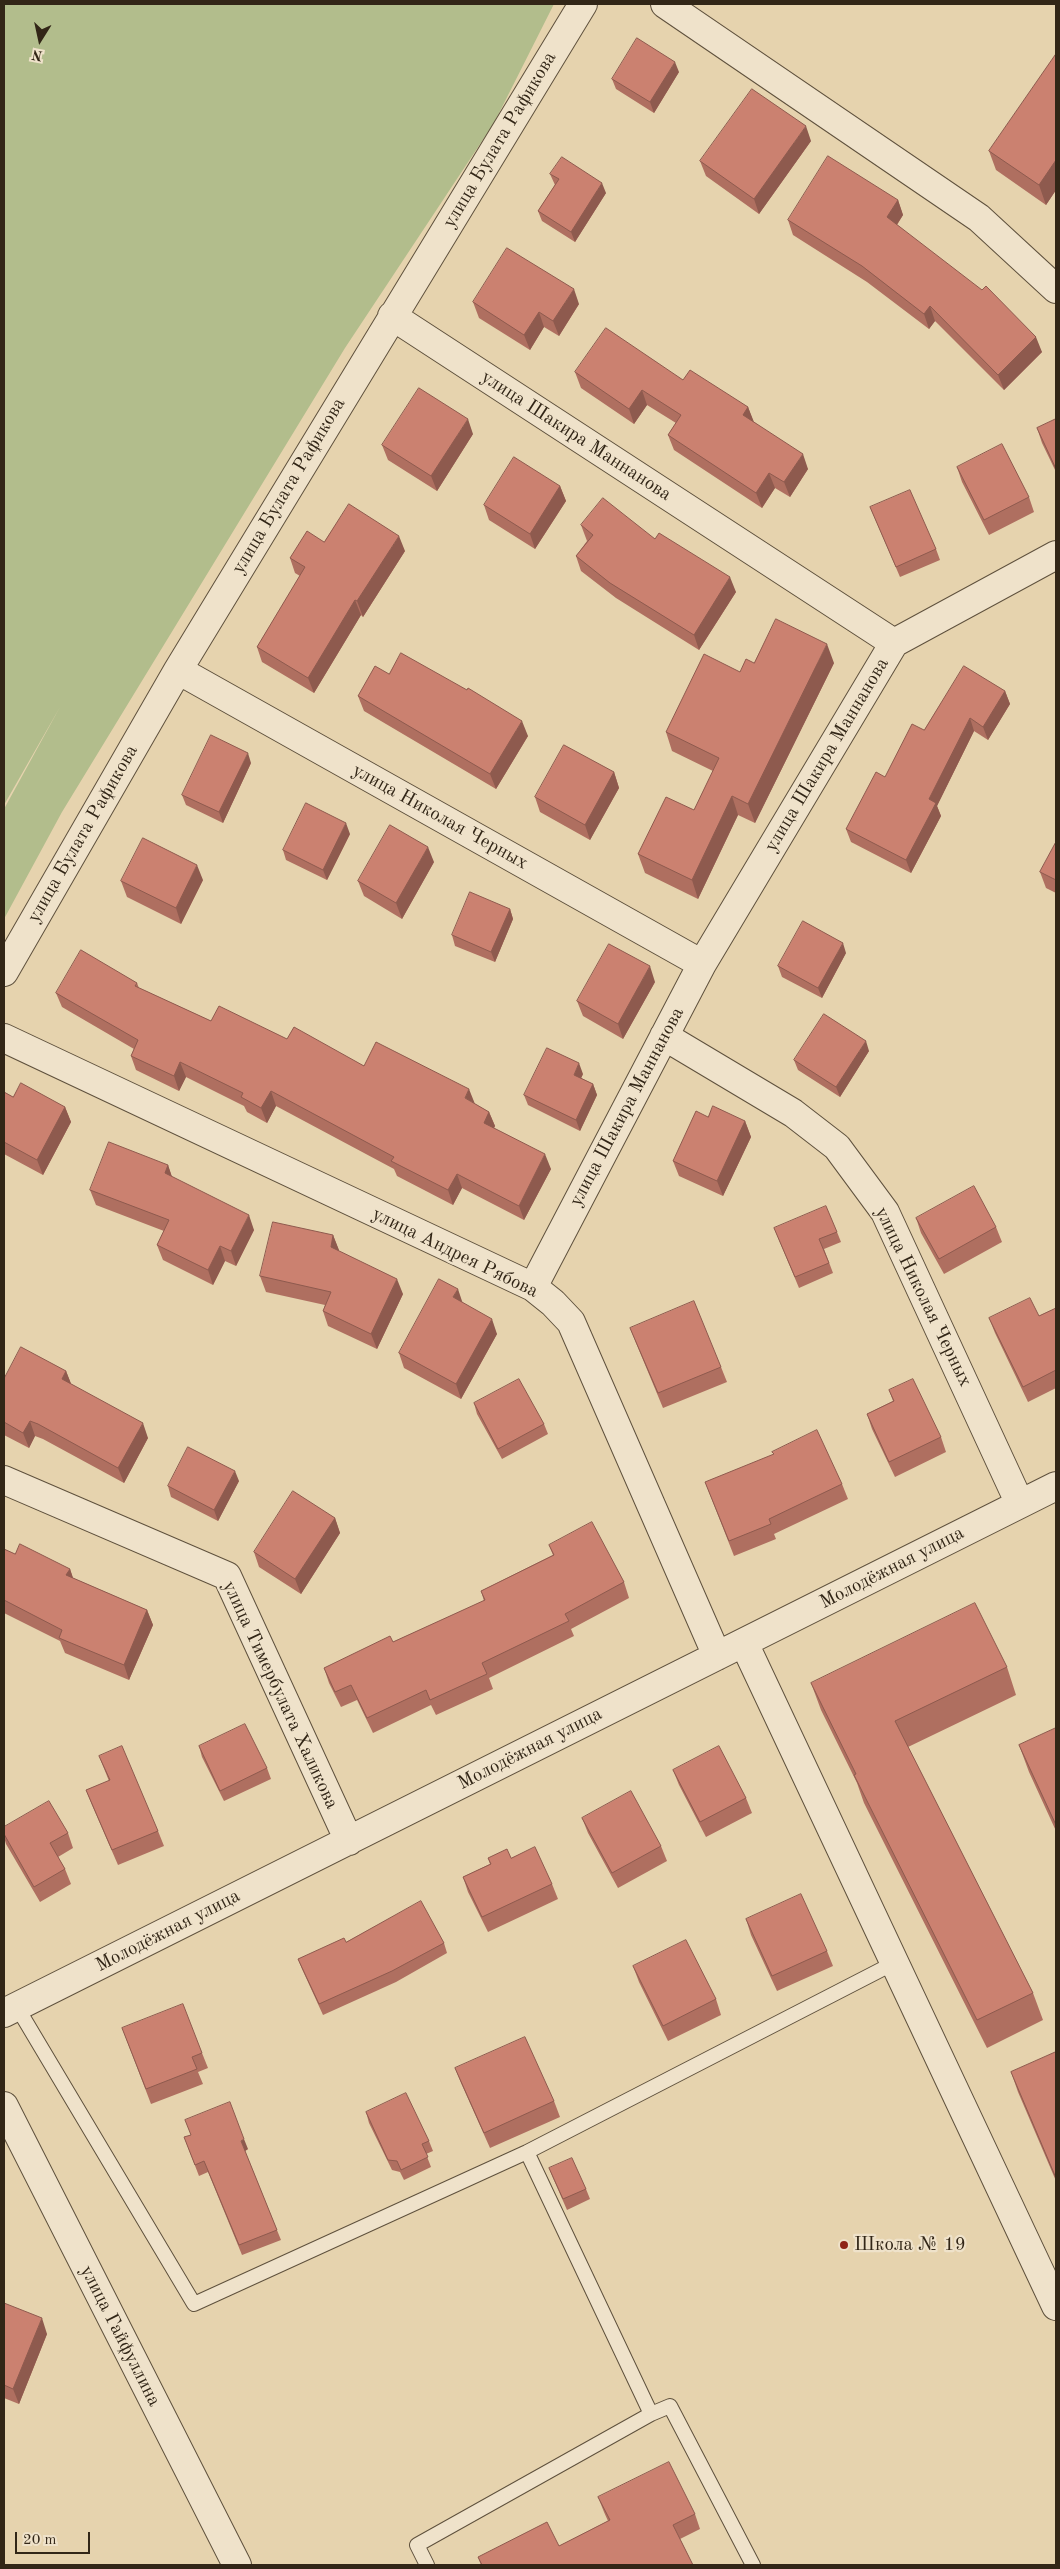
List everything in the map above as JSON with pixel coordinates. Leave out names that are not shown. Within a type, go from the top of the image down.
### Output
[{"type":"street","name":"улица Булата Рафикова","points":[[4,972],[178,670],[583,4]]},
{"type":"street","points":[[665,4],[979,218],[1056,289]]},
{"type":"street","name":"улица Шакира Маннанова","points":[[392,316],[894,643],[702,964],[533,1288]]},
{"type":"street","points":[[894,643],[1056,555]]},
{"type":"street","name":"улица Николая Черных","points":[[178,670],[702,964]]},
{"type":"street","name":"улица Николая Черных","points":[[664,1036],[793,1113],[837,1147],[886,1212],[1020,1504]]},
{"type":"street","name":"улица Андрея Рябова","points":[[4,1038],[533,1288],[553,1303],[571,1322],[717,1656]]},
{"type":"street","name":"улица Тимербулата Халикова","points":[[4,1480],[227,1576],[348,1840]]},
{"type":"street","name":"Молодёжная улица","points":[[10,2010],[1056,1486]]},
{"type":"street","points":[[744,1643],[896,1962],[1056,2306]]},
{"type":"street","name":"улица Гайфуллина","points":[[4,2106],[237,2565]]},
{"type":"lane","points":[[10,2010],[194,2304],[527,2152],[896,1962]]},
{"type":"lane","points":[[527,2152],[651,2414]]},
{"type":"lane","points":[[427,2565],[417,2545],[651,2414],[670,2406],[753,2565]]},
{"type":"green space","points":[[4,4],[554,4],[494,123],[345,348],[62,812],[4,919],[4,809],[60,707],[4,805]]},
{"type":"building","points":[[637,38],[675,62],[650,102],[612,79]]},
{"type":"building","points":[[1056,54],[1056,160],[1039,185],[989,151]]},
{"type":"building","points":[[752,89],[806,126],[754,199],[700,161]]},
{"type":"building","points":[[828,156],[898,200],[887,217],[982,290],[986,286],[1036,337],[998,375],[930,306],[924,314],[862,266],[788,220]]},
{"type":"building","points":[[562,157],[602,183],[571,232],[538,211],[559,179],[550,174]]},
{"type":"building","points":[[507,248],[574,289],[553,321],[539,312],[524,335],[473,302]]},
{"type":"building","points":[[606,328],[683,380],[690,370],[748,407],[743,415],[803,454],[784,482],[769,473],[756,493],[668,435],[681,415],[642,390],[629,409],[575,372]]},
{"type":"building","points":[[419,388],[468,419],[431,476],[382,445]]},
{"type":"building","points":[[1056,419],[1056,469],[1037,428]]},
{"type":"building","points":[[1002,444],[1029,497],[984,520],[957,467]]},
{"type":"building","points":[[514,457],[560,486],[530,534],[484,505]]},
{"type":"building","points":[[910,490],[936,549],[896,567],[870,507]]},
{"type":"building","points":[[603,498],[655,539],[659,533],[730,577],[694,635],[610,583],[576,556],[593,535],[581,525]]},
{"type":"building","points":[[349,504],[399,536],[357,601],[355,600],[308,678],[257,647],[305,567],[290,558],[307,531],[324,542]]},
{"type":"building","points":[[776,619],[827,644],[748,804],[732,796],[692,880],[638,854],[666,797],[694,810],[719,758],[666,732],[704,654],[740,672],[746,659],[754,663]]},
{"type":"building","points":[[401,653],[467,690],[468,688],[522,721],[490,774],[358,696],[375,666],[389,674]]},
{"type":"building","points":[[964,666],[1005,691],[983,727],[970,718],[929,799],[936,803],[906,860],[846,829],[876,772],[885,777],[912,724],[924,730]]},
{"type":"building","points":[[211,735],[248,753],[219,812],[182,795]]},
{"type":"building","points":[[564,745],[614,772],[585,825],[535,797]]},
{"type":"building","points":[[306,803],[346,823],[323,870],[283,850]]},
{"type":"building","points":[[390,825],[428,847],[396,903],[358,881]]},
{"type":"building","points":[[143,838],[197,865],[176,908],[121,881]]},
{"type":"building","points":[[1056,842],[1056,880],[1040,872]]},
{"type":"building","points":[[470,892],[510,909],[491,952],[452,935]]},
{"type":"building","points":[[803,921],[843,943],[818,988],[778,966]]},
{"type":"building","points":[[609,944],[650,966],[618,1024],[577,1001]]},
{"type":"building","points":[[81,950],[137,983],[135,986],[211,1021],[219,1006],[287,1039],[294,1027],[364,1066],[376,1042],[469,1089],[465,1098],[489,1112],[484,1123],[545,1154],[519,1206],[457,1174],[448,1190],[391,1161],[394,1157],[271,1091],[261,1108],[241,1097],[243,1093],[180,1062],[174,1076],[131,1056],[138,1040],[56,993]]},
{"type":"building","points":[[824,1014],[866,1041],[836,1087],[794,1060]]},
{"type":"building","points":[[547,1048],[579,1063],[574,1075],[593,1084],[576,1120],[524,1095]]},
{"type":"building","points":[[21,1083],[65,1107],[37,1160],[4,1142],[4,1092],[13,1097]]},
{"type":"building","points":[[713,1106],[745,1121],[717,1181],[673,1161],[696,1111],[708,1117]]},
{"type":"building","points":[[109,1142],[168,1165],[165,1173],[249,1215],[231,1251],[220,1246],[208,1270],[157,1245],[169,1220],[90,1190]]},
{"type":"building","points":[[974,1186],[996,1227],[939,1259],[916,1218]]},
{"type":"building","points":[[826,1206],[837,1232],[819,1239],[829,1263],[795,1277],[774,1228]]},
{"type":"building","points":[[273,1222],[333,1235],[331,1247],[397,1279],[371,1334],[323,1311],[331,1292],[260,1276]]},
{"type":"building","points":[[439,1279],[458,1289],[453,1297],[492,1319],[456,1384],[399,1353]]},
{"type":"building","points":[[1030,1298],[1039,1316],[1056,1308],[1056,1370],[1023,1387],[989,1318]]},
{"type":"building","points":[[694,1301],[721,1367],[658,1393],[630,1328]]},
{"type":"building","points":[[21,1347],[66,1371],[62,1379],[143,1423],[118,1468],[38,1424],[30,1421],[23,1433],[4,1422],[4,1379]]},
{"type":"building","points":[[519,1379],[544,1424],[498,1449],[474,1403]]},
{"type":"building","points":[[913,1379],[941,1437],[889,1462],[867,1414],[894,1401],[889,1390]]},
{"type":"building","points":[[817,1430],[842,1484],[769,1519],[771,1524],[729,1541],[705,1482],[774,1454],[772,1452]]},
{"type":"building","points":[[188,1447],[235,1471],[214,1510],[168,1486]]},
{"type":"building","points":[[293,1491],[335,1518],[295,1579],[254,1552]]},
{"type":"building","points":[[592,1522],[624,1582],[565,1614],[569,1621],[482,1663],[487,1674],[430,1700],[426,1690],[367,1718],[351,1685],[335,1692],[324,1668],[390,1636],[393,1642],[485,1600],[481,1591],[554,1555],[549,1545]]},
{"type":"building","points":[[20,1544],[70,1569],[66,1575],[147,1610],[124,1665],[59,1638],[62,1630],[4,1600],[4,1549],[15,1554]]},
{"type":"building","points":[[975,1603],[1007,1667],[895,1721],[1033,1993],[977,2020],[854,1775],[856,1774],[811,1683]]},
{"type":"building","points":[[245,1724],[267,1768],[220,1791],[199,1746]]},
{"type":"building","points":[[1056,1728],[1056,1825],[1019,1745]]},
{"type":"building","points":[[122,1746],[158,1831],[112,1850],[86,1790],[110,1780],[99,1756]]},
{"type":"building","points":[[719,1746],[746,1798],[700,1822],[673,1770]]},
{"type":"building","points":[[631,1791],[661,1846],[612,1873],[582,1818]]},
{"type":"building","points":[[49,1801],[68,1833],[50,1843],[65,1869],[34,1887],[4,1834],[4,1827]]},
{"type":"building","points":[[535,1847],[552,1884],[482,1917],[463,1877],[491,1864],[488,1858],[507,1849],[511,1858]]},
{"type":"building","points":[[801,1894],[827,1951],[772,1976],[746,1919]]},
{"type":"building","points":[[421,1901],[444,1943],[392,1971],[319,2004],[298,1959],[344,1938],[346,1942]]},
{"type":"building","points":[[686,1940],[716,1999],[663,2026],[633,1966]]},
{"type":"building","points":[[183,2004],[202,2053],[192,2057],[197,2069],[146,2089],[122,2028]]},
{"type":"building","points":[[525,2037],[554,2101],[484,2133],[455,2068]]},
{"type":"building","points":[[1056,2052],[1056,2178],[1011,2072]]},
{"type":"building","points":[[406,2093],[429,2141],[422,2144],[428,2157],[401,2170],[397,2161],[388,2160],[366,2112]]},
{"type":"building","points":[[230,2102],[244,2139],[241,2141],[277,2230],[239,2245],[204,2161],[195,2165],[184,2137],[191,2135],[185,2120]]},
{"type":"building","points":[[572,2158],[586,2189],[563,2199],[549,2168]]},
{"type":"building","points":[[4,2303],[42,2318],[13,2389],[4,2385]]},
{"type":"building","points":[[669,2462],[695,2514],[673,2525],[693,2565],[482,2565],[478,2557],[547,2522],[559,2546],[610,2520],[598,2497]]},
{"type":"place","name":"Школа № 19","points":[[844,2245]]}]
